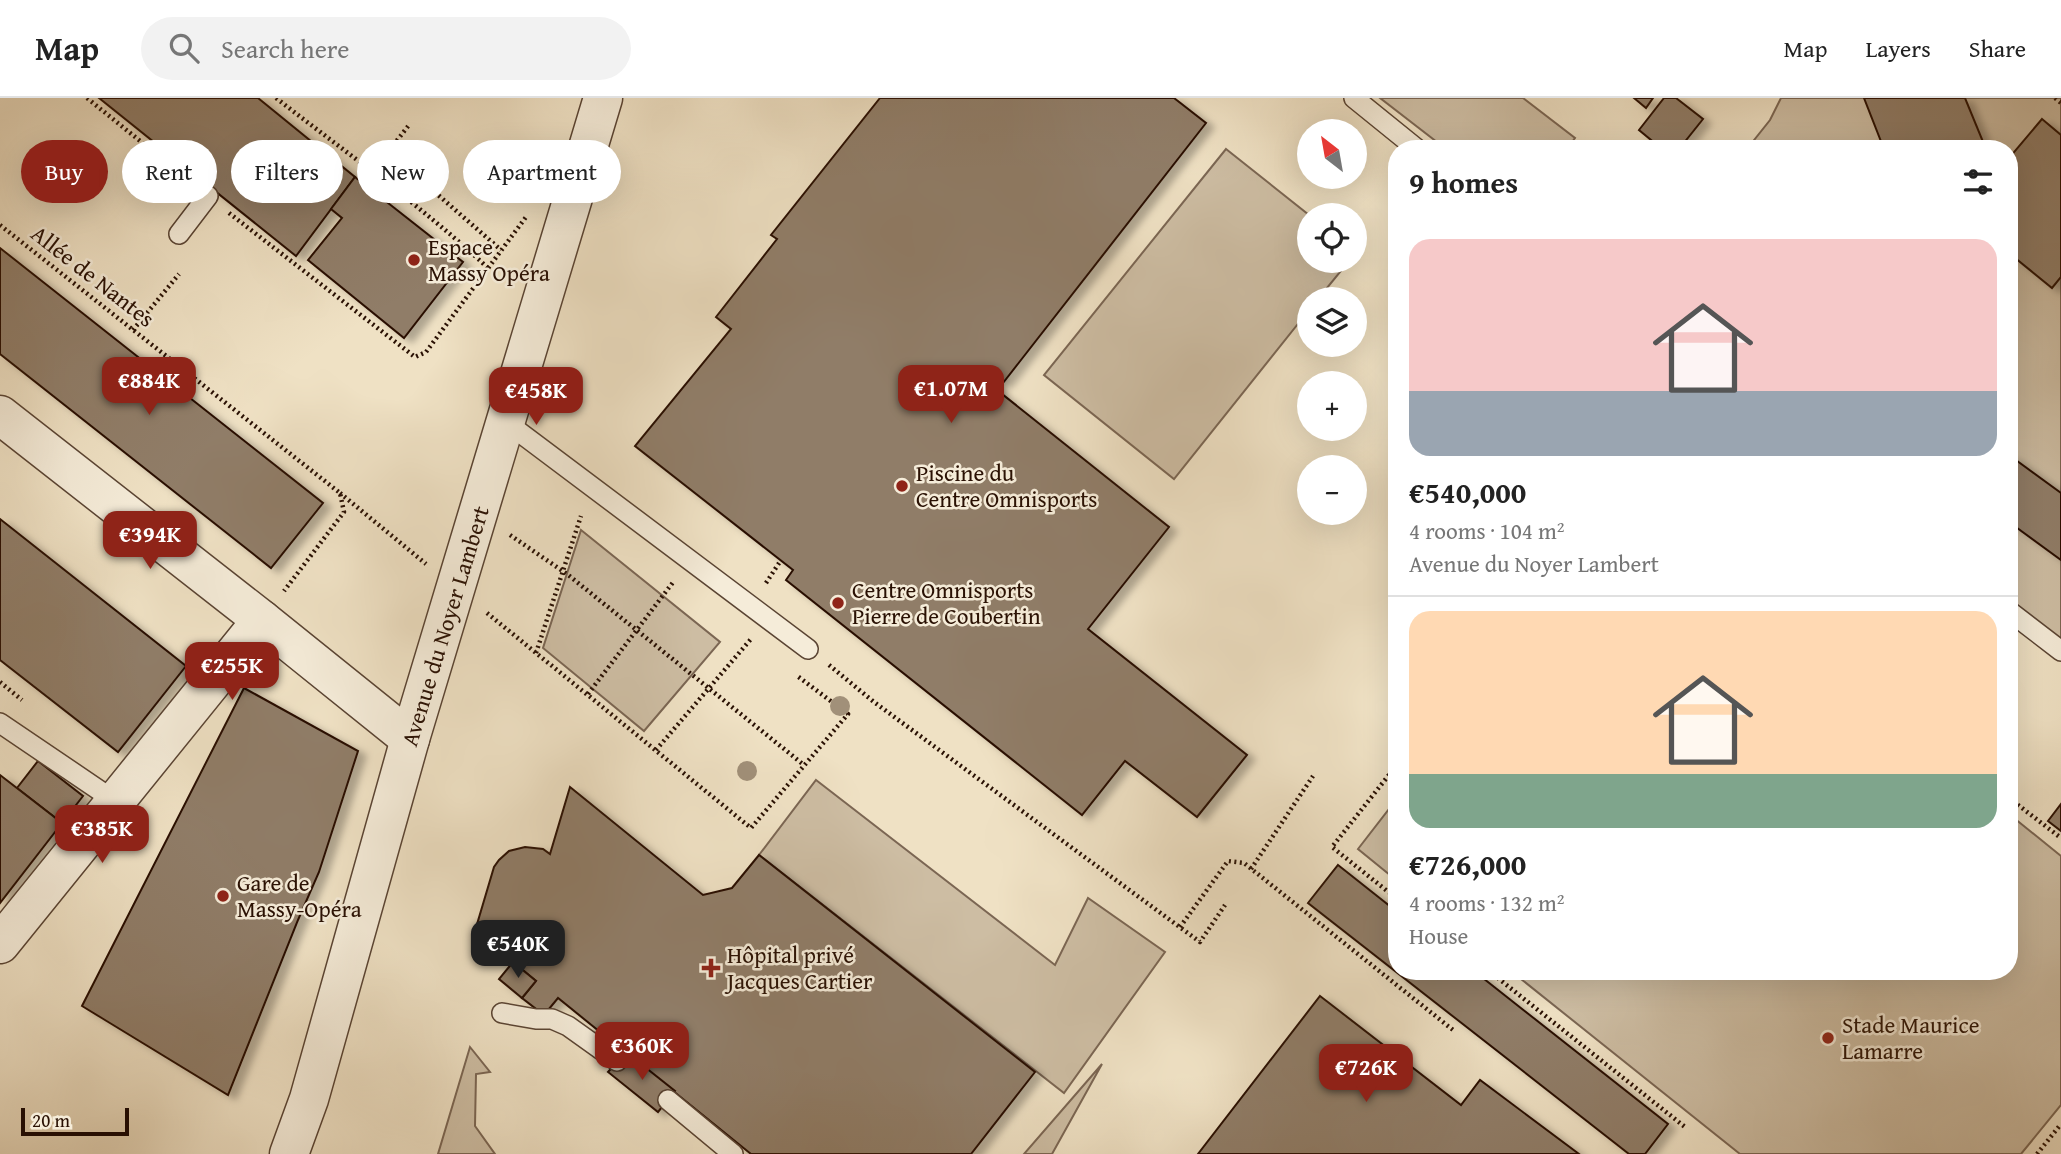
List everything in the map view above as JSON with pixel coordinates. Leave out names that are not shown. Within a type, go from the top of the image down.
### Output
[{"type":"street","name":"Avenue du Noyer Lambert","points":[[289,1154],[309,1099],[410,739],[604,98]]},
{"type":"street","points":[[0,415],[410,739]]},
{"type":"street","points":[[0,944],[262,620]]},
{"type":"lane","points":[[1354,98],[1406,140]]},
{"type":"lane","points":[[179,234],[203,203]]},
{"type":"lane","points":[[506,422],[808,649]]},
{"type":"lane","points":[[2018,618],[2061,651]]},
{"type":"lane","points":[[0,723],[115,801]]},
{"type":"lane","points":[[502,1013],[552,1019],[568,1026],[617,1061]]},
{"type":"lane","points":[[668,1100],[733,1154]]},
{"type":"path","points":[[87,98],[139,140]]},
{"type":"path","points":[[276,98],[357,159]]},
{"type":"path","points":[[2055,98],[2061,103]]},
{"type":"path","points":[[398,140],[410,125]]},
{"type":"path","points":[[217,203],[415,356],[426,352],[527,215]]},
{"type":"path","points":[[412,203],[489,269]]},
{"type":"path","points":[[447,203],[501,250]]},
{"type":"path","name":"Allée de Nantes","points":[[0,225],[340,493],[344,512],[262,620]]},
{"type":"path","points":[[133,330],[179,274]]},
{"type":"path","points":[[478,515],[563,572],[804,765]]},
{"type":"path","points":[[537,653],[581,516]]},
{"type":"path","points":[[588,694],[691,559]]},
{"type":"path","points":[[656,750],[768,618]]},
{"type":"path","points":[[543,657],[751,828],[848,714],[791,672],[808,649],[874,702],[1199,942],[1225,905]]},
{"type":"path","points":[[1251,869],[1313,776]]},
{"type":"path","points":[[1388,776],[1332,847],[1388,892]]},
{"type":"path","points":[[2018,804],[2061,838]]},
{"type":"path","points":[[1180,927],[1228,861],[1244,863],[1388,978]]},
{"type":"path","points":[[1390,980],[1453,1030]]},
{"type":"path","points":[[1500,980],[1685,1127]]},
{"type":"path","points":[[2037,1154],[2061,1124]]},
{"type":"shaded area","points":[[1380,98],[1523,98],[1575,138],[1574,140],[1434,140]]},
{"type":"shaded area","points":[[1781,98],[2061,98],[2061,651],[2018,618],[2018,140],[1754,140],[1770,120]]},
{"type":"shaded area","points":[[1226,149],[1297,205],[1297,273],[1339,273],[1328,287],[1297,287],[1297,325],[1174,479],[1044,375]]},
{"type":"shaded area","points":[[581,530],[720,642],[644,731],[543,648]]},
{"type":"shaded area","points":[[816,780],[1055,965],[1088,898],[1165,952],[1064,1093],[759,855]]},
{"type":"shaded area","points":[[1388,810],[1388,873],[1358,849]]},
{"type":"shaded area","name":"Stade Maurice Lamarre","points":[[2018,821],[2061,856],[2061,1105],[2021,1154],[1740,1154],[1522,980],[2018,980]]},
{"type":"shaded area","points":[[470,1047],[490,1072],[476,1074],[475,1126],[495,1154],[438,1154]]},
{"type":"shaded area","points":[[1102,1064],[1052,1154],[1024,1154]]},
{"type":"building","points":[[99,98],[258,98],[310,140],[231,140],[231,203],[336,203],[296,256],[217,193],[217,140],[151,140]]},
{"type":"building","name":"Piscine du Centre Omnisports","points":[[880,98],[1174,98],[1206,123],[1003,383],[987,372],[982,378],[1169,527],[1088,629],[1247,755],[1197,817],[1125,761],[1082,815],[786,580],[793,570],[635,446],[731,329],[716,317],[777,239],[771,235]]},
{"type":"building","points":[[1634,98],[1653,98],[1646,108]]},
{"type":"building","points":[[1664,98],[1676,98],[1703,119],[1686,140],[1651,140],[1639,130]]},
{"type":"building","points":[[1864,98],[1965,98],[1982,140],[1880,140]]},
{"type":"building","points":[[2042,119],[2061,135],[2061,277],[2052,288],[2018,260],[2018,147]]},
{"type":"building","points":[[343,167],[355,177],[343,193]]},
{"type":"building","points":[[355,177],[357,203],[388,203],[463,262],[404,338],[308,260],[342,218],[331,209],[336,203],[343,203],[343,193]]},
{"type":"building","points":[[0,248],[323,503],[271,568],[0,354]]},
{"type":"building","points":[[2018,462],[2061,493],[2061,560],[2018,529]]},
{"type":"building","points":[[0,519],[186,666],[118,752],[0,660]]},
{"type":"building","name":"Gare de Massy-Opéra","points":[[244,688],[358,751],[319,872],[228,1095],[82,1006]]},
{"type":"building","points":[[38,761],[83,796],[62,823],[17,788]]},
{"type":"building","points":[[0,775],[62,823],[0,903]]},
{"type":"building","name":"Hôpital privé Jacques Cartier","points":[[570,787],[703,895],[732,888],[759,855],[1035,1072],[971,1154],[751,1154],[558,998],[544,1015],[522,998],[536,981],[475,931],[494,867],[499,860],[509,851],[525,847],[543,849],[550,854]]},
{"type":"building","points":[[2061,804],[2061,831],[2048,821]]},
{"type":"building","points":[[1338,865],[1388,905],[1388,966],[1308,903]]},
{"type":"building","points":[[513,962],[536,981],[522,998],[499,979]]},
{"type":"building","points":[[1406,980],[1485,980],[1668,1124],[1645,1154],[1629,1154]]},
{"type":"building","points":[[1320,996],[1461,1105],[1480,1080],[1579,1154],[1198,1154]]},
{"type":"building","points":[[626,1052],[675,1091],[658,1112],[608,1072]]},
{"type":"place","name":"Espace Massy Opéra","points":[[414,260]]},
{"type":"place","name":"Piscine du Centre Omnisports","points":[[902,486]]},
{"type":"place","name":"Centre Omnisports Pierre de Coubertin","points":[[838,603]]},
{"type":"place","name":"Gare de Massy-Opéra","points":[[223,896]]},
{"type":"place","name":"Hôpital privé Jacques Cartier","points":[[711,968]]},
{"type":"place","name":"Stade Maurice Lamarre","points":[[1828,1038]]}]
